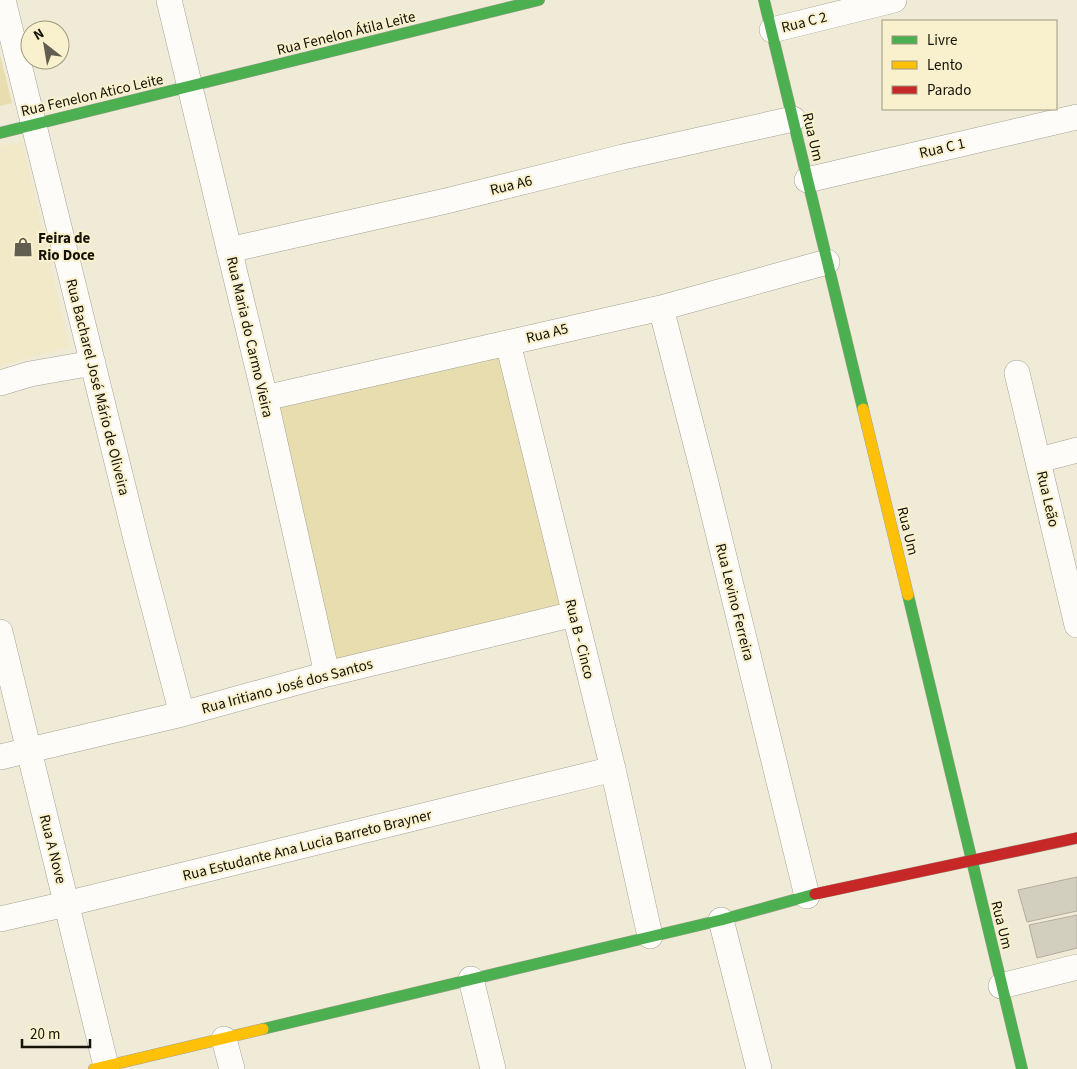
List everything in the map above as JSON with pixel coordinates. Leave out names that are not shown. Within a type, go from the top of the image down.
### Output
[{"type":"street","name":"Rua Bacharel José Mário de Oliveira","points":[[3,0],[137,543],[182,714]]},
{"type":"street","name":"Rua Maria do Carmo Vieira","points":[[169,0],[265,398],[327,674]]},
{"type":"street","name":"Rua Fenelon Átila Leite","points":[[190,87],[539,0]]},
{"type":"street","name":"Rua Um","points":[[764,0],[1022,1069]]},
{"type":"street","name":"Rua C 2","points":[[772,30],[894,0]]},
{"type":"street","name":"Rua Fenelon Atico Leite","points":[[0,133],[190,87]]},
{"type":"street","name":"Rua C 1","points":[[807,180],[1077,116]]},
{"type":"street","name":"Rua A6","points":[[230,250],[446,201],[623,157],[793,118]]},
{"type":"street","name":"Rua A5","points":[[265,398],[661,308],[827,262]]},
{"type":"street","name":"Rua Levino Ferreira","points":[[661,308],[710,498],[806,896]]},
{"type":"street","name":"Rua B - Cinco","points":[[508,343],[613,768],[650,936]]},
{"type":"street","points":[[0,383],[30,374],[93,363]]},
{"type":"street","name":"Rua Leão","points":[[1017,373],[1077,625]]},
{"type":"street","points":[[1039,460],[1077,450]]},
{"type":"street","name":"Rua Iritiano José dos Santos","points":[[0,757],[182,714],[327,674],[574,614]]},
{"type":"street","name":"Rua A Nove","points":[[0,632],[66,904],[100,1067]]},
{"type":"street","name":"Rua Estudante Ana Lucia Barreto Brayner","points":[[0,919],[613,768]]},
{"type":"street","points":[[100,1067],[721,920],[806,896],[1077,838]]},
{"type":"street","points":[[721,920],[759,1069]]},
{"type":"street","points":[[1001,986],[1077,967]]},
{"type":"street","points":[[471,979],[493,1069]]},
{"type":"street","points":[[224,1039],[232,1069]]},
{"type":"shaded area","points":[[0,55],[12,103],[0,106]]},
{"type":"shaded area","name":"Feira de Rio Doce","points":[[22,141],[69,347],[0,366],[0,146]]},
{"type":"shaded area","points":[[498,346],[562,605],[334,663],[270,403]]},
{"type":"building","points":[[1077,877],[1077,911],[1027,922],[1018,890]]},
{"type":"building","points":[[1077,915],[1077,948],[1037,958],[1029,925]]},
{"type":"traffic: fast","points":[[0,133],[539,0]]},
{"type":"traffic: fast","points":[[764,0],[863,409]]},
{"type":"traffic: fast","points":[[908,595],[1022,1069]]},
{"type":"traffic: fast","points":[[263,1029],[721,920],[815,894]]},
{"type":"traffic: slow","points":[[863,409],[908,595]]},
{"type":"traffic: slow","points":[[94,1069],[263,1029]]},
{"type":"traffic: jam","points":[[815,894],[1077,838]]},
{"type":"place","name":"Feira de Rio Doce","points":[[23,247]]}]
